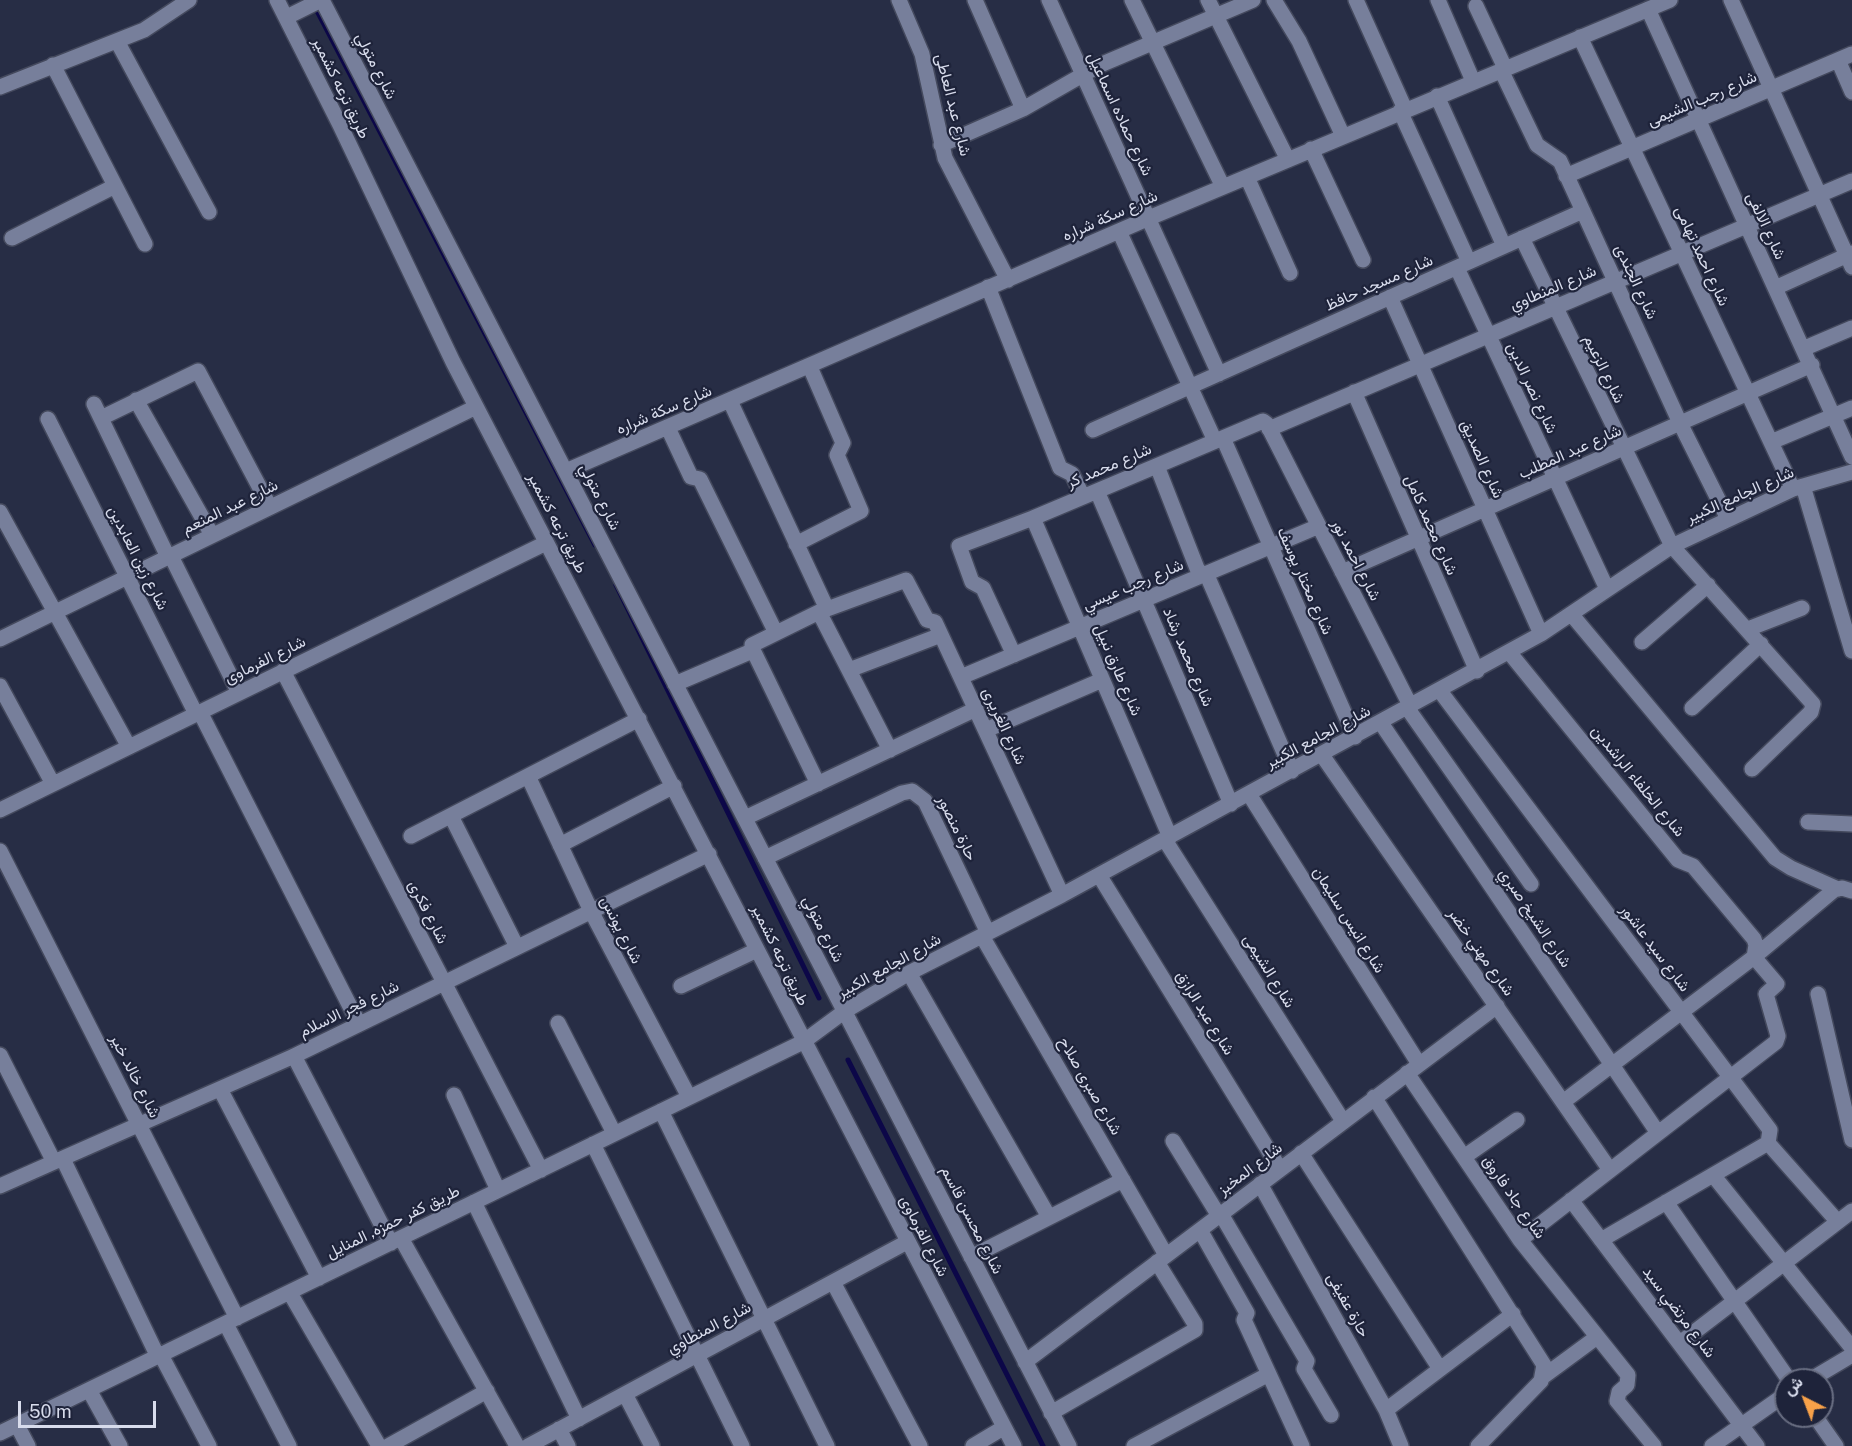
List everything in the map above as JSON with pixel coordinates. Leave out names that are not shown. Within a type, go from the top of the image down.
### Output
[{"type":"street","points":[[0,87],[162,20],[189,0]]},
{"type":"street","name":"طريق ترعه كشمير","points":[[277,0],[476,407],[674,786],[803,1042]]},
{"type":"street","points":[[286,16],[321,0]]},
{"type":"street","name":"شارع متولي","points":[[321,0],[845,1011]]},
{"type":"street","name":"شارع عبد العاطى","points":[[899,0],[925,63],[941,145],[1008,280]]},
{"type":"street","points":[[975,0],[1023,110]]},
{"type":"street","name":"شارع حماده اسماعيل","points":[[1049,0],[1219,374]]},
{"type":"street","points":[[1132,0],[1223,187]]},
{"type":"street","points":[[1208,0],[1288,160]]},
{"type":"street","points":[[941,145],[1023,110],[1081,74],[1253,0]]},
{"type":"street","points":[[1274,0],[1299,41],[1343,136]]},
{"type":"street","name":"شارع نصر الدين","points":[[1356,0],[1403,110],[1488,336],[1607,589]]},
{"type":"street","points":[[1438,0],[1473,81]]},
{"type":"street","points":[[1627,0],[1634,15]]},
{"type":"street","name":"شارع سكة شراره","points":[[566,471],[1149,218],[1670,0]]},
{"type":"street","points":[[1731,0],[1818,195],[1850,258],[1775,288]]},
{"type":"street","name":"شارع الجندى","points":[[1476,6],[1537,145],[1557,158],[1680,423],[1728,519]]},
{"type":"street","name":"شارع الالفى","points":[[1648,9],[1852,457]]},
{"type":"street","name":"شارع احمد تهامى","points":[[1580,37],[1747,393],[1771,442],[1798,487],[1852,651]]},
{"type":"street","points":[[117,40],[209,212]]},
{"type":"street","points":[[1845,57],[1852,92]]},
{"type":"street","name":"شارع رجب الشيمى","points":[[1566,176],[1845,57]]},
{"type":"street","points":[[53,65],[145,244]]},
{"type":"street","points":[[1437,96],[1504,246]]},
{"type":"street","points":[[1311,149],[1363,260]]},
{"type":"street","points":[[1247,177],[1290,273]]},
{"type":"street","name":"شارع المنطاوي","points":[[1269,429],[1852,181]]},
{"type":"street","points":[[12,238],[115,186]]},
{"type":"street","name":"شارع مسجد حافظ","points":[[1093,430],[1583,211]]},
{"type":"street","name":"شارع مختار يوسف","points":[[1119,231],[1190,386],[1219,439],[1269,546],[1355,737]]},
{"type":"street","name":"شارع الزعيم","points":[[1522,238],[1554,308],[1672,546],[1813,704],[1811,712],[1752,769]]},
{"type":"street","name":"شارع محمد رشاد","points":[[988,287],[1060,468],[1072,474],[1090,494],[1144,600],[1231,804]]},
{"type":"street","name":"شارع الصديق","points":[[1390,297],[1541,634]]},
{"type":"street","points":[[1804,348],[1852,328]]},
{"type":"street","name":"شارع عبد المطلب","points":[[1342,572],[1812,365]]},
{"type":"street","points":[[796,544],[861,511],[837,455],[843,443],[810,367]]},
{"type":"street","points":[[239,693],[98,411],[136,400],[195,371],[201,372],[270,507]]},
{"type":"street","name":"شارع محمد كامل","points":[[1354,392],[1477,671]]},
{"type":"street","points":[[136,400],[212,536]]},
{"type":"street","points":[[730,401],[796,544],[849,670],[890,750]]},
{"type":"street","name":"شارع عبد المنعم","points":[[0,639],[476,407]]},
{"type":"street","points":[[1771,442],[1852,408]]},
{"type":"street","name":"شارع زين العابدين","points":[[48,419],[359,1024]]},
{"type":"street","name":"شارع محمد كر","points":[[1014,655],[982,587],[972,582],[959,546],[1033,518],[1260,421],[1265,422],[1269,429]]},
{"type":"street","points":[[668,428],[691,477],[700,478],[776,633]]},
{"type":"street","name":"شارع احمد نور","points":[[1269,429],[1409,708],[1531,884]]},
{"type":"street","points":[[1157,466],[1292,771]]},
{"type":"street","name":"شارع الجامع الكبير","points":[[803,1042],[845,1011],[909,973],[1062,895],[1477,671],[1572,615],[1672,546],[1798,487],[1852,472]]},
{"type":"street","points":[[0,512],[129,747]]},
{"type":"street","name":"شارع طارق نبيل","points":[[1033,518],[1168,838]]},
{"type":"street","name":"شارع رجب عيسي","points":[[962,677],[1318,526]]},
{"type":"street","name":"شارع الفرماوى","points":[[0,810],[546,543]]},
{"type":"street","name":"شارع الغريرى","points":[[823,611],[906,580],[927,620],[935,622],[1062,895]]},
{"type":"street","points":[[1642,642],[1708,585]]},
{"type":"street","points":[[1748,629],[1802,609]]},
{"type":"street","points":[[818,784],[752,645],[823,611]]},
{"type":"street","points":[[1572,615],[1775,858],[1791,868],[1845,890]]},
{"type":"street","points":[[849,670],[941,635]]},
{"type":"street","points":[[1692,708],[1761,644]]},
{"type":"street","points":[[675,684],[753,650]]},
{"type":"street","name":"شارع الخلفاء الراشدين","points":[[1509,652],[1678,860],[1693,866],[1754,939],[1756,945],[1754,957],[1777,985],[1766,994],[1778,1039],[1731,1078]]},
{"type":"street","name":"شارع فكرى","points":[[283,671],[540,1170]]},
{"type":"street","points":[[986,730],[1102,680]]},
{"type":"street","points":[[0,686],[53,784]]},
{"type":"street","name":"شارع سيد عاشور","points":[[1440,691],[1770,1130],[1768,1143],[1838,1222]]},
{"type":"street","points":[[745,818],[976,709]]},
{"type":"street","points":[[411,836],[639,719]]},
{"type":"street","name":"شارع الشيخ صبري","points":[[1381,723],[1658,1133]]},
{"type":"street","name":"شارع مهني خضر","points":[[1322,755],[1610,1170]]},
{"type":"street","name":"شارع يونس","points":[[528,776],[591,911],[689,1097]]},
{"type":"street","points":[[560,845],[674,786]]},
{"type":"street","name":"حارة منصور","points":[[765,858],[902,793],[912,791],[925,801],[985,934]]},
{"type":"street","name":"شارع انيس سليمان","points":[[1249,794],[1413,1069]]},
{"type":"street","points":[[451,816],[517,947]]},
{"type":"street","points":[[1808,822],[1852,824]]},
{"type":"street","name":"شارع الشيمى","points":[[1168,838],[1343,1121]]},
{"type":"street","name":"شارع خالد خير","points":[[0,851],[139,1125],[289,1446]]},
{"type":"street","name":"شارع فجر الاسلام","points":[[0,1186],[294,1056],[709,854]]},
{"type":"street","name":"شارع عبد الرازق","points":[[1099,875],[1280,1169]]},
{"type":"street","points":[[1563,1102],[1845,890]]},
{"type":"street","name":"شارع صبرى صلاح","points":[[985,934],[1123,1179],[1195,1324],[1195,1330],[1051,1413]]},
{"type":"street","points":[[681,986],[757,950]]},
{"type":"street","points":[[909,973],[1049,1217]]},
{"type":"street","points":[[1818,994],[1852,1140]]},
{"type":"street","name":"شارع المخبز","points":[[1025,1362],[1497,1006]]},
{"type":"street","name":"شارع محسن قاسم","points":[[845,1011],[1069,1446]]},
{"type":"street","points":[[558,1023],[614,1134]]},
{"type":"street","name":"شارع الفرماوى","points":[[803,1042],[1014,1446]]},
{"type":"street","name":"طريق كفر حمزه, المنايل","points":[[0,1433],[803,1042]]},
{"type":"street","points":[[0,1055],[209,1446]]},
{"type":"street","points":[[294,1056],[396,1240],[487,1391],[517,1446]]},
{"type":"street","name":"شارع جاد فاروق","points":[[1413,1069],[1464,1157],[1520,1240],[1628,1375],[1627,1385],[1619,1392],[1617,1401],[1654,1446]]},
{"type":"street","points":[[1520,1240],[1731,1078]]},
{"type":"street","points":[[220,1089],[319,1278]]},
{"type":"street","points":[[454,1095],[498,1190]]},
{"type":"street","points":[[1374,1097],[1542,1360],[1544,1376]]},
{"type":"street","points":[[661,1111],[827,1446]]},
{"type":"street","points":[[1464,1157],[1517,1120]]},
{"type":"street","points":[[1173,1141],[1307,1361],[1304,1369],[1331,1415]]},
{"type":"street","points":[[1601,1240],[1768,1143]]},
{"type":"street","points":[[593,1144],[742,1446]]},
{"type":"street","points":[[1301,1153],[1440,1369]]},
{"type":"street","points":[[1713,1175],[1852,1348]]},
{"type":"street","points":[[971,1257],[1123,1179]]},
{"type":"street","name":"حارة عفيفى","points":[[1260,1184],[1386,1410],[1401,1446]]},
{"type":"street","name":"شارع مرتضي سيد","points":[[1571,1200],[1757,1446]]},
{"type":"street","points":[[474,1202],[579,1419]]},
{"type":"street","points":[[1666,1202],[1781,1368]]},
{"type":"street","points":[[1680,1343],[1852,1211]]},
{"type":"street","points":[[1200,1230],[1246,1313],[1244,1320],[1302,1446]]},
{"type":"street","name":"شارع المنطاوي","points":[[528,1446],[907,1242]]},
{"type":"street","points":[[833,1282],[920,1446]]},
{"type":"street","points":[[290,1293],[379,1446]]},
{"type":"street","points":[[1386,1410],[1513,1314]]},
{"type":"street","points":[[1478,1446],[1544,1376],[1597,1337]]},
{"type":"street","points":[[1830,1368],[1852,1355]]},
{"type":"street","points":[[1134,1446],[1269,1374]]},
{"type":"street","points":[[90,1390],[120,1446]]},
{"type":"street","points":[[388,1446],[487,1391]]},
{"type":"street","points":[[625,1394],[652,1446]]},
{"type":"street","points":[[1712,1446],[1774,1402]]},
{"type":"street","points":[[17,1425],[28,1446]]},
{"type":"street","points":[[973,1446],[1003,1428]]},
{"type":"street","points":[[1823,1428],[1836,1446]]},
{"type":"street","points":[[559,1429],[568,1446]]},
{"type":"waterway","points":[[314,5],[595,545]]},
{"type":"waterway","points":[[616,585],[819,998]]},
{"type":"waterway","points":[[848,1060],[1043,1446]]}]
